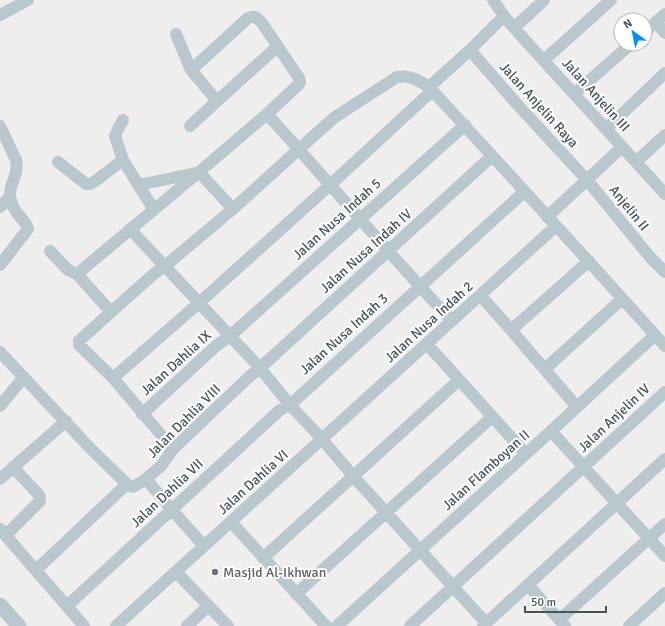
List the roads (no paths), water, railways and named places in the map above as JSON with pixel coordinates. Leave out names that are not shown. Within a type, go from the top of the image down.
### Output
[{"type":"street","points":[[0,15],[26,0]]},
{"type":"street","name":"Jalan Anjelin III","points":[[493,0],[514,28],[665,194]]},
{"type":"street","points":[[514,28],[544,0]]},
{"type":"street","points":[[544,60],[611,0]]},
{"type":"street","points":[[77,274],[200,172],[267,114],[300,82],[299,78],[262,23],[253,16],[248,18],[191,70]]},
{"type":"street","points":[[113,378],[330,185],[504,16]]},
{"type":"street","points":[[653,25],[661,18],[665,33]]},
{"type":"street","points":[[176,34],[191,70],[217,101]]},
{"type":"street","points":[[190,126],[277,47]]},
{"type":"street","name":"Jalan Anjelin Raya","points":[[470,50],[516,103],[587,180]]},
{"type":"street","points":[[574,94],[622,52]]},
{"type":"street","points":[[606,128],[665,72]]},
{"type":"street","points":[[173,449],[113,378],[79,345],[79,342],[155,273],[233,209],[336,117],[397,77],[411,77],[422,82],[430,89],[465,125],[524,192],[589,261],[665,346]]},
{"type":"street","points":[[267,114],[388,252],[452,321]]},
{"type":"street","points":[[124,120],[114,136],[123,160],[154,210]]},
{"type":"street","name":"Jalan Nusa Indah 5","points":[[230,336],[465,125]]},
{"type":"street","points":[[0,126],[18,164],[10,197],[16,212],[27,225],[28,229],[0,265]]},
{"type":"street","points":[[636,162],[665,135]]},
{"type":"street","points":[[547,217],[622,147]]},
{"type":"street","name":"Jalan Nusa Indah IV","points":[[260,368],[492,156]]},
{"type":"street","points":[[58,162],[86,184],[90,184],[123,160]]},
{"type":"street","points":[[139,185],[200,172]]},
{"type":"street","points":[[200,172],[233,209]]},
{"type":"street","name":"Anjelin II","points":[[587,180],[650,257],[665,272]]},
{"type":"street","name":"Jalan Nusa Indah 3","points":[[290,404],[524,192]]},
{"type":"street","points":[[0,207],[10,197]]},
{"type":"street","name":"Jalan Nusa Indah 2","points":[[322,439],[556,226]]},
{"type":"street","points":[[130,229],[260,368],[353,476],[453,587],[484,625],[665,459]]},
{"type":"street","points":[[50,251],[68,270],[77,274],[111,312]]},
{"type":"street","points":[[511,330],[589,261]]},
{"type":"street","points":[[480,295],[577,407]]},
{"type":"street","points":[[545,370],[622,299]]},
{"type":"street","name":"Jalan Flamboyan II","points":[[337,626],[552,431],[655,335]]},
{"type":"street","name":"Jalan Dahlia IX","points":[[142,414],[216,346],[230,336]]},
{"type":"street","points":[[426,344],[526,454]]},
{"type":"street","points":[[0,352],[90,448],[127,484],[36,570]]},
{"type":"street","name":"Jalan Dahlia VIII","points":[[127,484],[133,488],[161,466],[173,449],[260,368]]},
{"type":"street","points":[[0,406],[24,377]]},
{"type":"street","points":[[263,558],[459,380]]},
{"type":"street","name":"Jalan Anjelin IV","points":[[410,626],[665,392]]},
{"type":"street","name":"Jalan Dahlia VII","points":[[67,606],[280,410],[290,404]]},
{"type":"street","points":[[296,594],[492,417]]},
{"type":"street","points":[[0,479],[66,421]]},
{"type":"street","points":[[552,431],[665,556]]},
{"type":"street","name":"Jalan Dahlia VI","points":[[116,626],[322,439]]},
{"type":"street","points":[[13,467],[38,494],[40,501],[3,532],[84,626]]},
{"type":"street","points":[[146,479],[204,546]]},
{"type":"street","points":[[231,522],[326,626]]},
{"type":"street","points":[[528,585],[562,623],[665,524]]},
{"type":"street","points":[[176,572],[228,626]]},
{"type":"street","points":[[628,626],[665,593]]},
{"type":"street","points":[[0,605],[18,626]]},
{"type":"street","points":[[187,626],[208,606]]},
{"type":"place","name":"Masjid Al-Ikhwan","points":[[215,572]]}]
